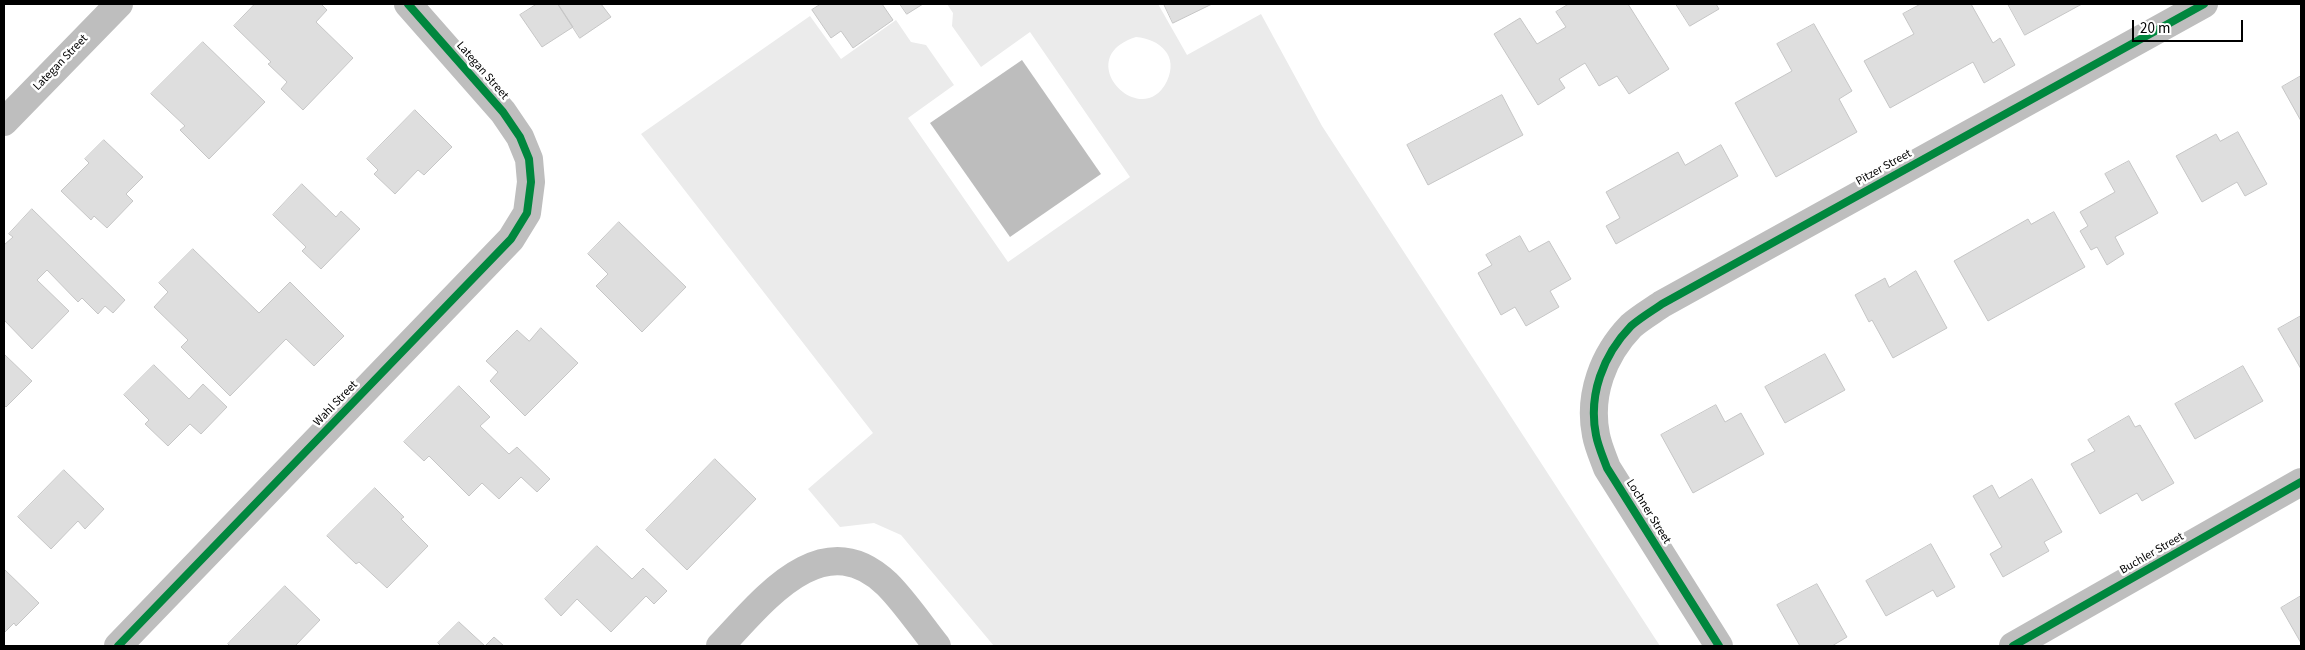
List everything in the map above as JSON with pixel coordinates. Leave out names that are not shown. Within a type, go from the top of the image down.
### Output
[{"type":"street","name":"Lategan Street","points":[[4,122],[119,4]]},
{"type":"street","name":"Lategan Street","points":[[408,4],[503,112],[520,137],[528,159]]},
{"type":"street","name":"Pitzer Street","points":[[1598,377],[1612,351],[1632,326],[1662,304],[2204,4]]},
{"type":"street","name":"Wahl Street","points":[[118,646],[511,239],[527,212],[531,182],[528,159]]},
{"type":"street","name":"Lochner Street","points":[[1598,377],[1594,408],[1596,435],[1607,468],[1719,646]]},
{"type":"street","name":"Buchler Street","points":[[2013,646],[2301,482]]},
{"type":"street","points":[[720,646],[772,592],[798,572],[820,562],[846,560],[871,571],[888,585],[937,646]]},
{"type":"shaded area","points":[[947,4],[1158,4],[1187,55],[1261,14],[1322,126],[1660,646],[994,646],[901,535],[874,523],[840,527],[808,489],[873,433],[641,134],[810,16],[841,59],[896,20],[911,42],[926,45],[954,85],[908,118],[1008,262],[1130,177],[1030,32],[981,67],[952,26],[953,13]],"holes":[[[1136,37],[1145,38],[1160,45],[1165,50],[1171,64],[1167,81],[1156,95],[1142,99],[1129,95],[1117,86],[1110,74],[1109,60],[1117,47]]]},
{"type":"shaded area","points":[[1022,60],[1101,174],[1010,237],[930,123]]},
{"type":"building","points":[[255,4],[321,4],[327,10],[316,22],[353,58],[303,110],[281,89],[287,82],[268,64],[271,62],[234,26]]},
{"type":"building","points":[[537,4],[558,4],[573,27],[542,47],[520,15]]},
{"type":"building","points":[[558,4],[601,4],[611,17],[580,38]]},
{"type":"building","points":[[821,4],[882,4],[893,20],[853,48],[841,31],[831,38],[812,10]]},
{"type":"building","points":[[900,4],[923,4],[907,14]]},
{"type":"building","points":[[1164,4],[1212,4],[1173,23]]},
{"type":"building","points":[[1569,4],[1628,4],[1669,69],[1629,94],[1617,76],[1599,86],[1585,63],[1559,79],[1565,88],[1538,105],[1494,34],[1520,18],[1537,44],[1566,27],[1556,12]]},
{"type":"building","points":[[1676,4],[1716,4],[1719,9],[1690,26]]},
{"type":"building","points":[[1921,4],[1971,4],[1993,43],[2000,38],[2015,65],[1984,83],[1973,62],[1890,108],[1864,61],[1914,34],[1903,14]]},
{"type":"building","points":[[2008,4],[2082,4],[2025,35]]},
{"type":"building","points":[[1814,24],[1852,91],[1839,99],[1857,132],[1776,177],[1735,103],[1792,71],[1777,44]]},
{"type":"building","points":[[203,42],[265,102],[209,159],[180,130],[185,126],[151,94]]},
{"type":"building","points":[[2301,76],[2301,121],[2282,87]]},
{"type":"building","points":[[1502,95],[1523,135],[1428,185],[1407,145]]},
{"type":"building","points":[[415,110],[452,147],[424,175],[418,170],[395,194],[374,174],[378,170],[367,159]]},
{"type":"building","points":[[2238,132],[2267,184],[2245,196],[2237,182],[2202,202],[2176,156],[2216,134],[2220,141]]},
{"type":"building","points":[[104,140],[143,177],[126,194],[133,201],[107,228],[94,216],[91,220],[61,191],[89,163],[85,159]]},
{"type":"building","points":[[1721,145],[1738,176],[1616,244],[1606,226],[1620,218],[1606,192],[1678,152],[1685,165]]},
{"type":"building","points":[[2129,161],[2158,213],[2115,237],[2124,254],[2107,265],[2097,247],[2091,250],[2080,231],[2088,226],[2080,212],[2115,192],[2105,174]]},
{"type":"building","points":[[302,184],[336,217],[341,211],[360,229],[321,269],[302,251],[306,247],[273,215]]},
{"type":"building","points":[[32,209],[125,300],[113,313],[105,306],[98,314],[82,298],[78,302],[47,270],[37,280],[69,311],[32,349],[4,320],[4,245],[13,237],[9,234]]},
{"type":"building","points":[[2054,212],[2085,267],[1988,321],[1954,261],[2028,219],[2031,224]]},
{"type":"building","points":[[619,222],[686,287],[642,332],[596,286],[608,274],[588,254]]},
{"type":"building","points":[[1520,236],[1529,252],[1549,241],[1571,279],[1550,291],[1559,307],[1526,326],[1515,307],[1501,315],[1478,273],[1492,265],[1486,255]]},
{"type":"building","points":[[193,249],[259,313],[290,282],[344,336],[314,366],[286,339],[230,396],[181,347],[188,340],[154,307],[168,292],[159,283]]},
{"type":"building","points":[[1916,271],[1947,328],[1893,358],[1872,320],[1869,322],[1855,295],[1885,278],[1889,287]]},
{"type":"building","points":[[2301,316],[2301,369],[2278,329]]},
{"type":"building","points":[[541,328],[578,363],[525,416],[490,381],[498,372],[486,361],[517,330],[529,341]]},
{"type":"building","points":[[4,354],[32,381],[6,407],[4,405]]},
{"type":"building","points":[[1825,354],[1845,390],[1785,423],[1765,387]]},
{"type":"building","points":[[154,365],[189,399],[203,384],[227,407],[201,434],[190,424],[168,446],[145,424],[149,420],[124,395]]},
{"type":"building","points":[[2243,366],[2263,401],[2195,439],[2175,404]]},
{"type":"building","points":[[459,386],[490,417],[480,426],[509,454],[517,447],[550,479],[537,492],[521,477],[499,499],[482,483],[469,496],[429,456],[424,461],[404,442]]},
{"type":"building","points":[[1716,405],[1725,422],[1741,413],[1764,454],[1693,493],[1661,435]]},
{"type":"building","points":[[2129,416],[2135,427],[2140,425],[2174,483],[2142,501],[2137,493],[2100,514],[2071,464],[2095,451],[2088,440]]},
{"type":"building","points":[[715,459],[756,499],[687,570],[646,530]]},
{"type":"building","points":[[64,470],[104,509],[85,529],[78,521],[51,549],[18,517]]},
{"type":"building","points":[[2032,479],[2062,532],[2044,542],[2049,551],[2003,577],[1990,554],[2002,547],[1973,496],[1992,485],[1999,498]]},
{"type":"building","points":[[375,488],[404,517],[401,519],[428,546],[387,588],[359,562],[356,564],[327,536]]},
{"type":"building","points":[[1931,544],[1955,587],[1937,597],[1933,590],[1886,616],[1866,581]]},
{"type":"building","points":[[597,546],[632,579],[643,568],[667,591],[654,604],[646,596],[611,632],[577,599],[561,616],[545,599]]},
{"type":"building","points":[[4,569],[39,603],[16,626],[14,623],[4,633]]},
{"type":"building","points":[[1817,584],[1847,637],[1832,646],[1800,646],[1777,605]]},
{"type":"building","points":[[285,586],[320,620],[295,646],[230,646],[228,644]]},
{"type":"building","points":[[2301,596],[2301,643],[2281,608]]},
{"type":"building","points":[[459,622],[485,646],[441,646],[438,643]]},
{"type":"building","points":[[494,637],[504,646],[485,646]]},
{"type":"cycle path","points":[[118,646],[511,239],[527,213],[531,182],[529,159],[520,137],[503,112],[408,4]]},
{"type":"cycle path","points":[[1719,646],[1607,468],[1599,447],[1594,420],[1596,391],[1606,363],[1621,337],[1631,326],[1662,304],[2204,4]]},
{"type":"cycle path","points":[[2013,646],[2301,482]]}]
